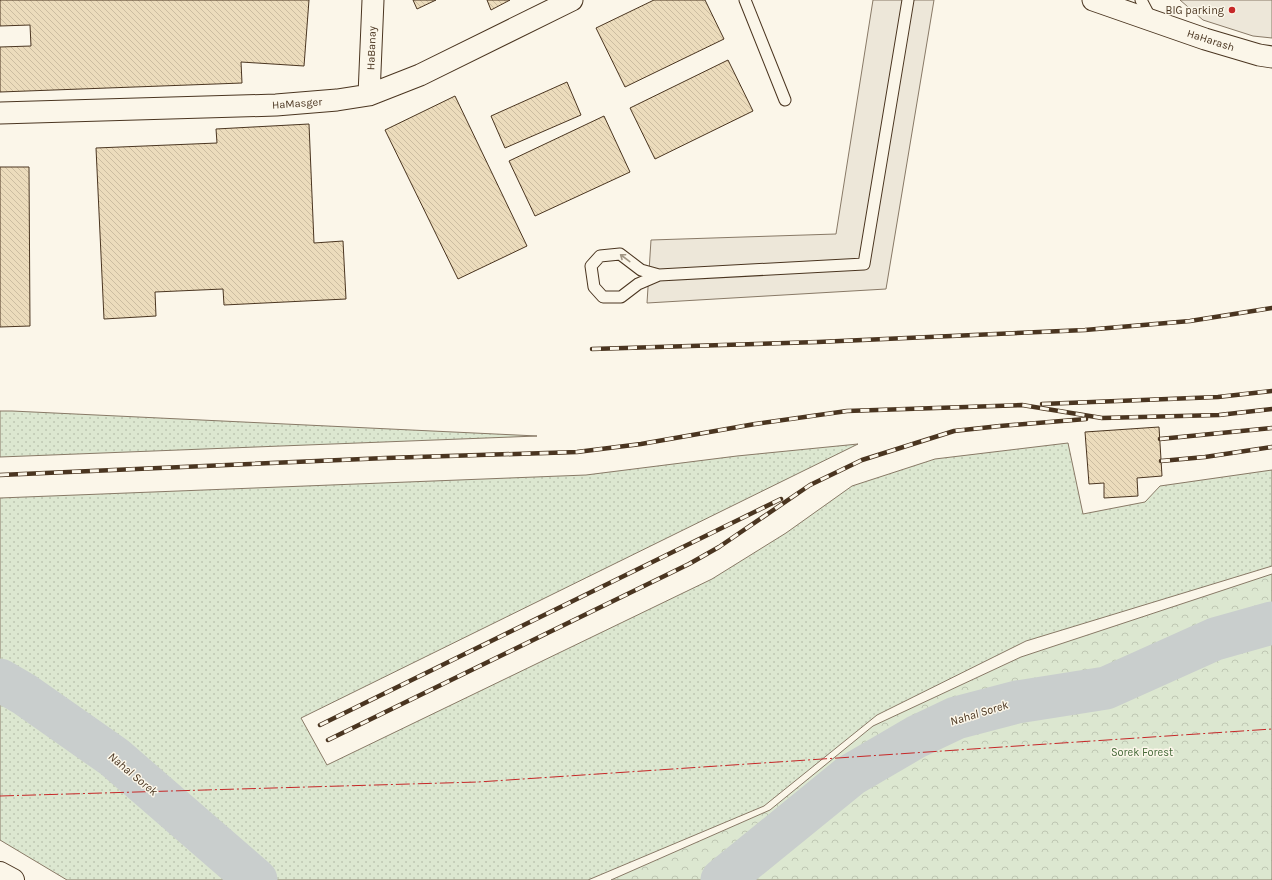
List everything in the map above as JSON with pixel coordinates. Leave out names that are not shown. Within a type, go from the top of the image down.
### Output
[{"type":"main road","points":[[0,873],[13,880]]},
{"type":"street","name":"HaBanay","points":[[369,95],[373,0]]},
{"type":"street","name":"HaMasger","points":[[0,113],[276,105],[337,100],[369,95],[420,76],[572,0]]},
{"type":"street","name":"HaHarash","points":[[1093,0],[1205,38],[1259,55],[1272,57]]},
{"type":"lane","points":[[745,0],[785,100]]},
{"type":"lane","points":[[659,276],[641,270],[620,254],[600,256],[591,266],[594,287],[602,297],[620,297],[638,284],[659,276],[864,264],[908,0]]},
{"type":"lane","points":[[1141,0],[1151,20]]},
{"type":"green space","points":[[0,411],[12,411],[537,436],[0,457]]},
{"type":"green space","points":[[1068,443],[1083,514],[1145,502],[1160,486],[1272,470],[1272,566],[1026,641],[877,715],[764,806],[588,880],[67,880],[0,840],[0,498],[586,475],[737,456],[858,444],[301,718],[327,765],[712,579],[786,533],[852,486],[935,459]]},
{"type":"green space","name":"Sorek Forest","points":[[1272,574],[1272,880],[611,880],[770,810],[873,726],[1021,657]]},
{"type":"shaded area","points":[[873,0],[934,0],[886,289],[647,303],[651,240],[836,234]]},
{"type":"shaded area","name":"BIG parking","points":[[1180,0],[1272,0],[1272,38],[1253,36],[1203,20]]},
{"type":"building","points":[[0,0],[309,0],[304,66],[241,62],[242,83],[0,92],[0,47],[31,46],[30,25],[0,26]]},
{"type":"building","points":[[413,0],[436,0],[417,9]]},
{"type":"building","points":[[487,0],[510,0],[491,10]]},
{"type":"building","points":[[654,0],[705,0],[724,39],[625,87],[596,28]]},
{"type":"building","points":[[728,60],[753,111],[655,159],[630,108]]},
{"type":"building","points":[[567,82],[581,115],[505,148],[491,116]]},
{"type":"building","points":[[455,96],[527,246],[458,279],[385,130]]},
{"type":"building","points":[[604,116],[630,172],[535,216],[509,161]]},
{"type":"building","points":[[309,124],[314,243],[343,241],[346,299],[224,305],[223,289],[155,292],[156,316],[104,319],[96,148],[217,143],[216,129]]},
{"type":"building","points":[[0,167],[29,167],[30,326],[0,327]]},
{"type":"building","points":[[1159,427],[1162,476],[1137,478],[1138,496],[1104,498],[1104,483],[1089,484],[1085,432]]},
{"type":"waterway","name":"Nahal Sorek","points":[[722,880],[851,775],[916,737],[956,718],[1017,702],[1106,688],[1215,639],[1272,623]]},
{"type":"waterway","name":"Nahal Sorek","points":[[0,680],[24,694],[114,757],[256,880]]},
{"type":"railway","points":[[592,349],[818,342],[1085,330],[1190,321],[1272,308]]},
{"type":"railway","points":[[1042,404],[1218,397],[1272,391]]},
{"type":"railway","points":[[0,475],[386,458],[577,452],[641,444],[755,424],[847,411],[1022,405],[1102,418],[1219,415],[1272,409]]},
{"type":"railway","points":[[328,740],[689,564],[719,547],[810,485],[862,460],[954,431],[1086,419]]},
{"type":"railway","points":[[1160,439],[1272,428]]},
{"type":"railway","points":[[1161,461],[1205,457],[1272,447]]},
{"type":"railway","points":[[320,725],[781,499]]},
{"type":"power","points":[[0,796],[478,782],[1272,729]]},
{"type":"place","name":"BIG parking","points":[[1232,10]]}]
